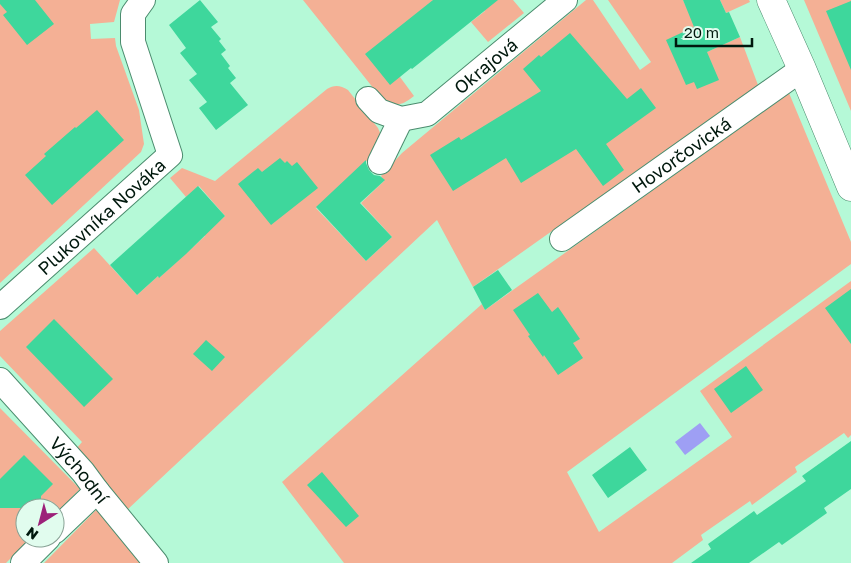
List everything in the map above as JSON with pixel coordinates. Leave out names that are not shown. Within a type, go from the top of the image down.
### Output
[{"type":"street","name":"Plukovníka Nováka","points":[[0,307],[170,155],[133,42],[133,14],[143,0]]},
{"type":"street","name":"Okrajová","points":[[401,119],[427,114],[565,0]]},
{"type":"street","points":[[771,0],[851,187]]},
{"type":"street","name":"Hovorčovická","points":[[562,239],[802,69]]},
{"type":"street","points":[[368,99],[379,112],[401,119],[380,162]]},
{"type":"street","name":"Východní","points":[[0,380],[83,472],[156,563]]},
{"type":"street","points":[[65,522],[97,491]]},
{"type":"street","points":[[23,563],[38,548]]},
{"type":"shaded area","points":[[0,0],[120,0],[114,22],[90,24],[91,39],[115,38],[116,46],[139,110],[144,144],[141,152],[0,283]]},
{"type":"shaded area","points":[[303,0],[433,0],[400,77],[414,96],[406,102],[399,104],[382,99]]},
{"type":"shaded area","points":[[476,0],[513,0],[524,13],[488,42],[471,22],[485,11]]},
{"type":"shaded area","points":[[586,0],[593,0],[640,70],[651,62],[608,0],[683,0],[707,52],[740,37],[758,85],[473,287],[437,220],[127,510],[76,449],[82,442],[0,356],[0,331],[94,248],[137,295],[158,276],[160,277],[225,216],[199,186],[186,197],[170,178],[182,168],[215,181],[327,89],[335,86],[348,90],[378,128],[381,135],[373,155],[316,208],[366,261],[392,237],[361,203],[384,181],[381,176],[402,153]]},
{"type":"shaded area","points":[[720,0],[749,0],[750,2],[726,13]]},
{"type":"shaded area","points":[[804,0],[851,0],[851,111]]},
{"type":"shaded area","points":[[789,93],[851,242],[851,264],[567,472],[599,532],[732,437],[700,391],[851,281],[851,435],[848,438],[844,433],[795,467],[797,472],[752,505],[750,501],[701,535],[703,540],[672,563],[344,563],[282,482],[482,304],[485,310]]},
{"type":"shaded area","points":[[0,408],[80,489],[65,504],[65,498],[15,498],[15,548],[21,548],[6,563],[0,563]]},
{"type":"shaded area","points":[[97,509],[141,563],[44,563],[59,548],[65,548],[65,542]]},
{"type":"water","points":[[700,423],[710,436],[685,455],[675,442]]},
{"type":"building","points":[[0,0],[35,0],[54,24],[27,45],[3,15],[7,12],[0,4]]},
{"type":"building","points":[[200,0],[218,22],[211,27],[221,39],[219,41],[226,50],[221,54],[236,78],[230,83],[248,105],[216,130],[199,108],[207,102],[189,80],[197,74],[180,53],[186,48],[169,25]]},
{"type":"building","points":[[433,0],[498,0],[390,85],[365,54]]},
{"type":"building","points":[[683,0],[720,0],[726,13],[729,12],[740,37],[707,52],[719,80],[697,89],[694,82],[686,85],[666,40],[694,27]]},
{"type":"building","points":[[851,1],[851,70],[826,11]]},
{"type":"building","points":[[570,33],[627,99],[641,88],[656,108],[606,144],[624,170],[603,186],[576,149],[521,183],[506,158],[453,191],[430,155],[459,137],[461,140],[541,91],[523,69]]},
{"type":"building","points":[[97,110],[124,140],[52,205],[25,175],[46,156],[44,154]]},
{"type":"building","points":[[280,158],[292,166],[297,162],[318,188],[271,225],[238,184],[258,168],[262,172]]},
{"type":"building","points":[[366,160],[369,170],[374,175],[380,176],[385,180],[360,203],[392,237],[366,261],[316,207]]},
{"type":"building","points":[[198,186],[225,216],[186,254],[137,295],[110,265]]},
{"type":"building","points":[[498,270],[512,290],[485,310],[473,287]]},
{"type":"building","points":[[851,289],[851,344],[825,308]]},
{"type":"building","points":[[538,293],[552,312],[558,307],[580,339],[573,343],[583,358],[558,375],[528,336],[530,335],[513,310]]},
{"type":"building","points":[[54,319],[113,379],[84,407],[26,347]]},
{"type":"building","points":[[206,340],[225,357],[212,371],[193,354]]},
{"type":"building","points":[[746,366],[763,390],[731,413],[714,389]]},
{"type":"building","points":[[851,441],[851,489],[824,508],[827,513],[782,545],[779,542],[749,563],[691,563],[711,549],[708,544],[754,511],[757,515],[806,481],[802,476]]},
{"type":"building","points":[[630,447],[647,470],[608,498],[592,475]]},
{"type":"building","points":[[24,455],[53,484],[41,498],[15,498],[15,508],[0,508],[0,479]]},
{"type":"building","points":[[322,472],[359,516],[346,527],[307,485]]}]
